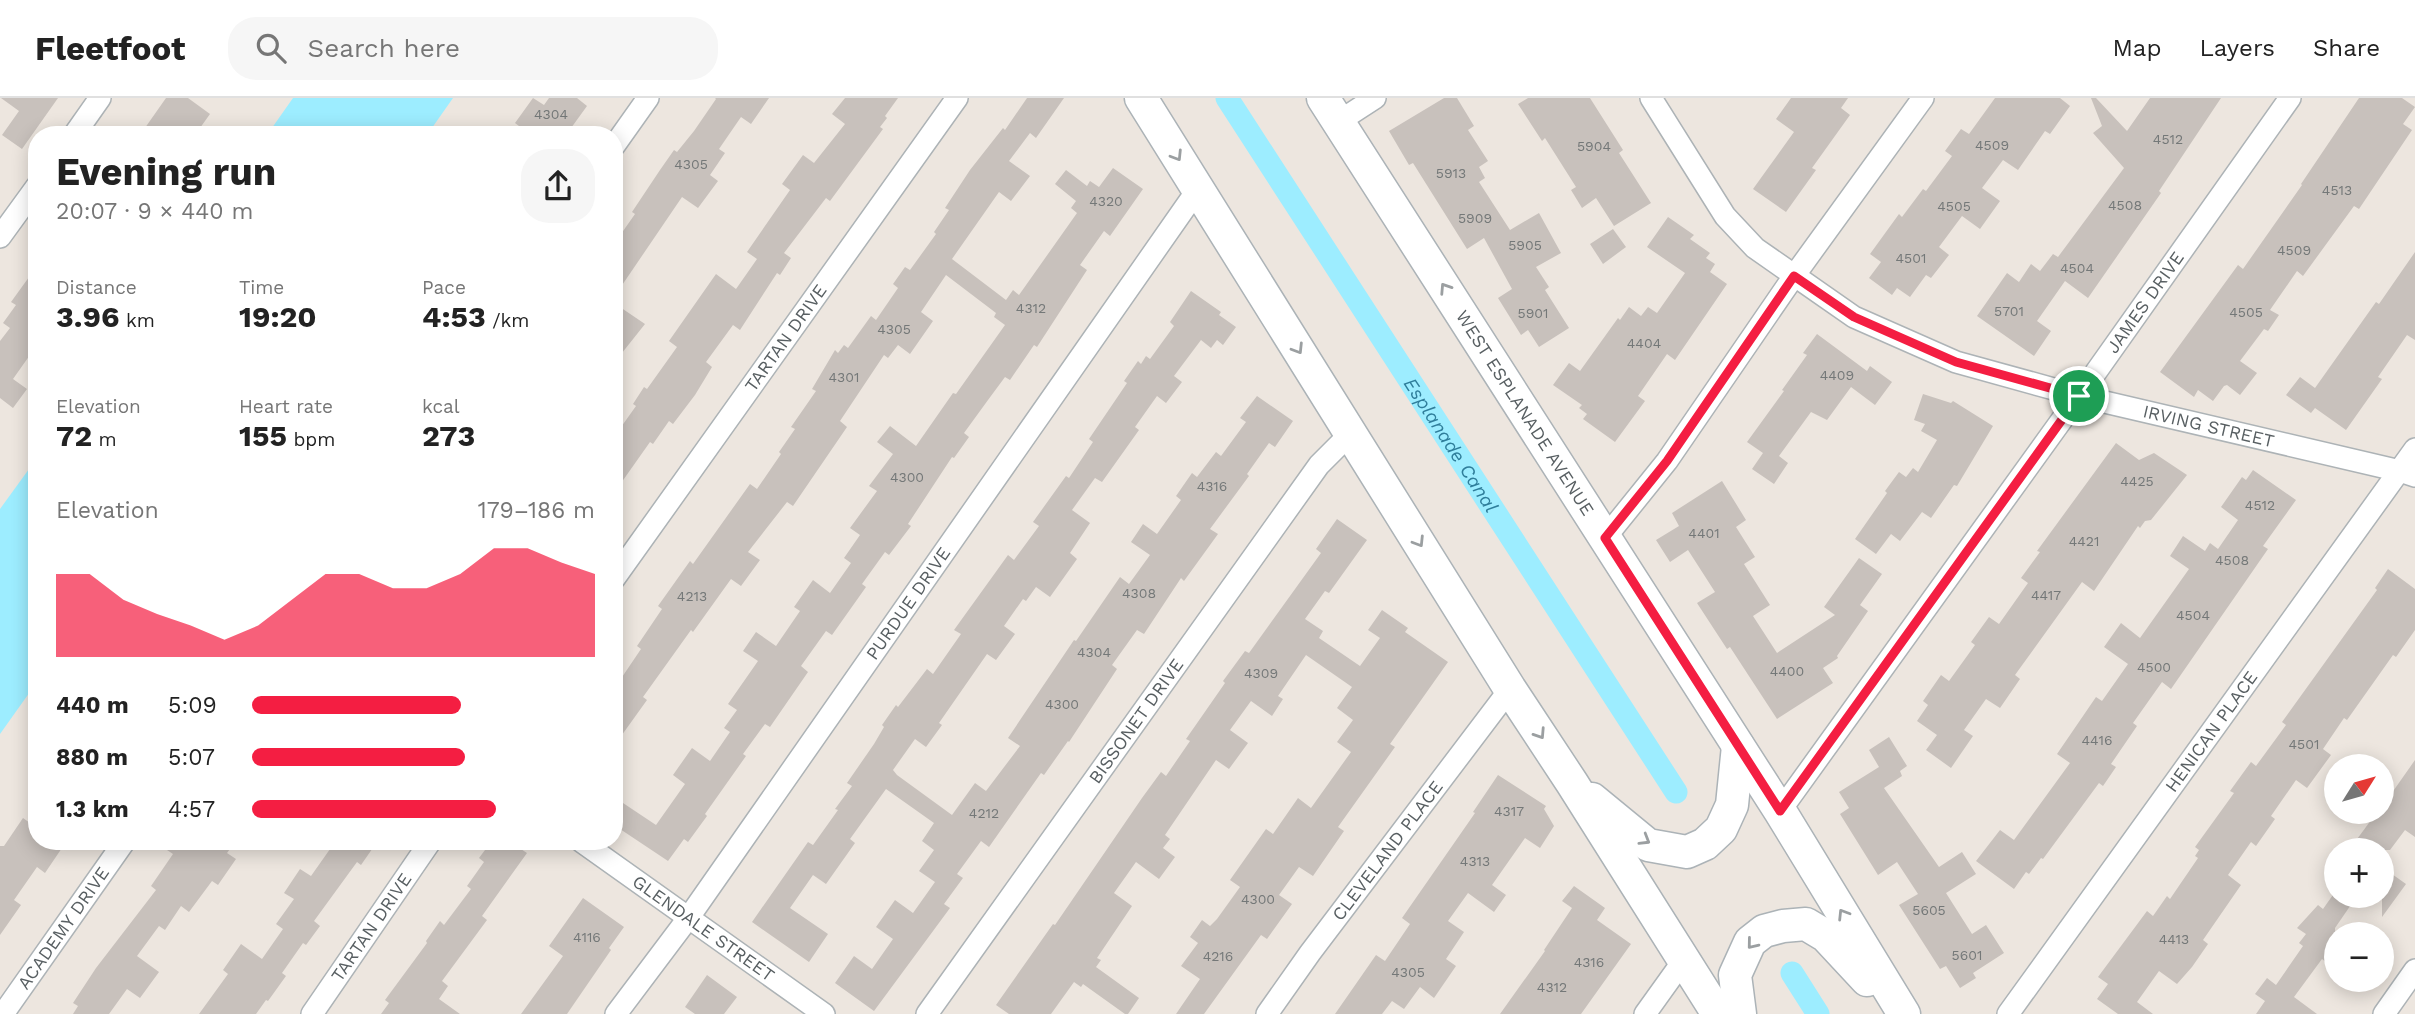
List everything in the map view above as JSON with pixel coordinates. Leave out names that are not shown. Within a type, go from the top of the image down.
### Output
[{"type":"main road","points":[[1141,98],[1510,689],[1718,1014]]},
{"type":"main road","name":"WEST ESPLANADE AVENUE","points":[[1331,110],[1780,811],[1902,1014]]},
{"type":"main road","points":[[1572,783],[1648,845],[1687,852],[1705,845],[1721,829],[1732,805],[1738,746]]},
{"type":"main road","points":[[1740,1014],[1735,975],[1750,942],[1764,931],[1806,924],[1826,936],[1902,1014]]},
{"type":"street","points":[[80,126],[100,98]]},
{"type":"street","points":[[623,133],[648,98]]},
{"type":"street","name":"TARTAN DRIVE","points":[[623,566],[957,98]]},
{"type":"street","points":[[1331,110],[1375,98]]},
{"type":"street","name":"IRVING STREET","points":[[1651,98],[1725,216],[1755,248],[1854,317],[1956,362],[2079,396],[2407,474]]},
{"type":"street","points":[[1605,538],[1667,461],[1794,276],[1923,98]]},
{"type":"street","name":"JAMES DRIVE","points":[[1780,811],[2290,98]]},
{"type":"street","name":"PURDUE DRIVE","points":[[615,1014],[689,917],[1198,189]]},
{"type":"street","points":[[0,237],[28,198]]},
{"type":"street","name":"BISSONET DRIVE","points":[[927,1014],[1319,465],[1350,433]]},
{"type":"street","name":"HENICAN PLACE","points":[[2008,1014],[2407,474],[2415,449]]},
{"type":"street","name":"CLEVELAND PLACE","points":[[1267,1014],[1510,689]]},
{"type":"street","name":"ACADEMY DRIVE","points":[[3,1014],[118,850]]},
{"type":"street","name":"TARTAN DRIVE","points":[[312,1014],[425,850]]},
{"type":"street","name":"GLENDALE STREET","points":[[593,850],[824,1014]]},
{"type":"street","points":[[1645,1014],[1683,961]]},
{"type":"street","points":[[2384,1014],[2415,970]]},
{"type":"water","points":[[293,98],[453,98],[433,126],[273,126]]},
{"type":"water","points":[[28,470],[28,695],[0,734],[0,509]]},
{"type":"building","points":[[1,98],[58,98],[38,126],[28,126],[28,140],[22,149],[2,135],[19,111]]},
{"type":"building","points":[[166,98],[188,98],[210,114],[201,126],[146,126]]},
{"type":"building","points":[[533,98],[544,105],[549,98],[577,98],[587,106],[573,126],[519,126],[515,123]]},
{"type":"building","points":[[769,98],[751,124],[741,117],[719,149],[725,153],[710,175],[718,181],[698,208],[682,197],[623,284],[623,231],[635,214],[632,212],[674,150],[677,152],[716,99]]},
{"type":"building","points":[[845,98],[898,98],[885,116],[887,118],[880,127],[883,129],[830,201],[826,198],[784,253],[791,258],[780,275],[777,273],[740,330],[733,325],[706,362],[712,367],[695,395],[673,424],[669,421],[653,444],[650,442],[623,480],[623,424],[636,406],[633,404],[677,347],[669,341],[716,274],[736,289],[757,259],[747,252],[790,190],[782,184],[803,155],[814,163],[845,124],[832,114]]},
{"type":"building","points":[[1027,98],[1064,98],[1036,138],[1030,133],[1009,161],[1030,176],[1011,201],[999,192],[952,259],[1006,300],[1013,290],[1019,295],[1077,213],[1071,208],[1076,201],[1055,184],[1066,170],[1087,186],[1090,181],[1099,187],[1113,168],[1143,189],[1110,236],[1104,231],[1080,265],[1087,270],[1037,347],[1034,345],[1010,380],[1005,377],[964,433],[969,437],[954,458],[952,457],[908,524],[911,526],[889,555],[885,552],[862,584],[866,587],[832,635],[826,631],[801,666],[808,672],[770,727],[765,724],[743,754],[746,756],[688,842],[684,839],[668,861],[623,831],[623,803],[656,825],[685,784],[673,775],[692,748],[710,761],[730,732],[724,728],[737,710],[728,704],[758,661],[743,651],[756,632],[776,646],[800,611],[794,607],[813,580],[830,593],[851,563],[844,558],[860,535],[850,528],[877,491],[869,486],[893,454],[877,442],[890,426],[916,446],[1005,325],[994,317],[996,313],[946,275],[921,312],[933,321],[910,354],[898,345],[888,358],[884,355],[840,421],[847,427],[793,506],[787,502],[748,552],[760,560],[741,586],[731,579],[643,697],[647,700],[623,733],[623,676],[641,649],[637,646],[662,609],[658,606],[690,561],[693,564],[750,484],[757,489],[781,454],[779,452],[795,429],[791,427],[816,391],[812,389],[835,350],[838,353],[844,345],[848,348],[871,316],[876,320],[898,288],[893,284],[905,267],[910,270],[936,234],[934,232],[949,210],[945,208],[970,170],[1003,128],[1005,130]]},
{"type":"building","points":[[1444,98],[1457,98],[1474,126],[1468,130],[1488,161],[1479,167],[1485,178],[1479,182],[1510,230],[1539,213],[1561,253],[1536,267],[1549,287],[1545,290],[1569,328],[1539,347],[1528,330],[1521,335],[1498,298],[1512,289],[1484,238],[1467,249],[1413,163],[1409,165],[1389,131]]},
{"type":"building","points":[[1528,98],[1590,98],[1623,150],[1619,153],[1651,203],[1614,226],[1596,198],[1582,208],[1571,190],[1576,187],[1545,138],[1542,141],[1518,104]]},
{"type":"building","points":[[1791,98],[1848,98],[1841,108],[1850,115],[1812,168],[1816,170],[1786,212],[1753,189],[1794,132],[1776,119]]},
{"type":"building","points":[[1995,98],[2060,98],[2070,106],[2050,134],[2045,131],[2018,170],[2003,160],[1982,188],[2000,201],[1980,229],[1962,216],[1939,247],[1949,255],[1931,278],[1926,275],[1910,297],[1897,288],[1892,295],[1869,278],[1881,262],[1870,254],[1899,214],[1902,217],[1923,189],[1926,191],[1952,156],[1945,151],[1961,129],[1969,134]]},
{"type":"building","points":[[2091,98],[2096,98],[2127,131],[2150,98],[2221,98],[2159,191],[2161,193],[2088,298],[2065,281],[2037,321],[2051,331],[2034,356],[1977,316],[2007,273],[2019,282],[2031,264],[2040,271],[2053,254],[2058,257],[2124,168],[2093,133],[2102,126]]},
{"type":"building","points":[[2359,98],[2402,98],[2415,107],[2403,124],[2412,130],[2359,209],[2354,206],[2303,276],[2297,271],[2270,310],[2279,315],[2268,331],[2264,329],[2240,361],[2257,373],[2240,395],[2227,385],[2213,401],[2198,390],[2194,397],[2160,372],[2238,265],[2243,269]]},
{"type":"building","points":[[1668,217],[1694,235],[1690,239],[1710,253],[1706,258],[1715,264],[1710,272],[1727,284],[1675,360],[1667,354],[1638,396],[1645,401],[1615,442],[1583,419],[1587,414],[1579,408],[1582,405],[1553,385],[1569,363],[1580,371],[1629,307],[1641,316],[1648,307],[1657,313],[1685,273],[1647,247]]},
{"type":"building","points":[[1613,229],[1626,247],[1603,264],[1590,244]]},
{"type":"building","points":[[2415,252],[2415,340],[2407,335],[2378,377],[2382,379],[2346,430],[2315,408],[2311,413],[2286,395],[2300,377],[2315,388]]},
{"type":"building","points":[[28,278],[28,358],[13,379],[27,389],[13,408],[0,398],[0,341],[10,328],[3,323],[16,305],[11,302]]},
{"type":"building","points":[[1191,291],[1221,312],[1219,315],[1236,327],[1223,345],[1217,340],[1211,348],[1201,340],[1174,376],[1182,382],[1166,403],[1157,396],[1135,427],[1139,430],[1102,482],[1095,478],[1072,510],[1090,523],[1070,553],[1077,559],[1050,597],[1036,587],[1026,601],[1023,599],[1004,626],[1015,634],[996,660],[987,654],[939,723],[942,725],[926,747],[915,739],[893,770],[897,775],[952,815],[975,783],[986,791],[1020,746],[1008,738],[1074,640],[1076,641],[1120,577],[1129,584],[1150,555],[1131,542],[1143,524],[1157,534],[1181,500],[1176,496],[1192,473],[1197,477],[1216,452],[1221,456],[1246,422],[1240,418],[1257,396],[1293,421],[1275,447],[1269,443],[1247,474],[1249,476],[1210,529],[1218,534],[1184,581],[1181,578],[1144,634],[1137,630],[1112,665],[1117,669],[1069,742],[1044,775],[1041,773],[989,847],[981,841],[957,874],[963,878],[944,904],[950,908],[874,1011],[835,983],[854,956],[872,969],[893,939],[876,927],[895,900],[913,913],[935,882],[919,871],[934,850],[922,841],[934,823],[886,789],[850,839],[855,843],[826,884],[813,875],[790,908],[828,934],[809,962],[752,922],[808,842],[813,845],[838,810],[835,809],[852,786],[847,783],[874,744],[884,727],[882,725],[896,705],[898,707],[927,669],[933,674],[961,634],[954,630],[1008,555],[1014,560],[1039,526],[1033,522],[1066,476],[1069,478],[1093,442],[1089,439],[1127,383],[1124,381],[1138,361],[1141,364],[1146,356],[1150,359],[1174,326],[1170,322]]},
{"type":"building","points":[[623,309],[645,324],[623,352]]},
{"type":"building","points":[[1817,334],[1867,371],[1870,366],[1892,382],[1875,405],[1851,387],[1827,420],[1811,412],[1779,456],[1788,463],[1774,484],[1752,469],[1763,453],[1747,442],[1784,391],[1782,390],[1807,355],[1803,353]]},
{"type":"building","points":[[1923,394],[1951,403],[1953,401],[1993,426],[1957,486],[1954,485],[1931,518],[1922,512],[1900,541],[1891,534],[1876,554],[1855,539],[1899,472],[1906,477],[1913,468],[1918,472],[1937,440],[1921,431],[1925,424],[1914,420]]},
{"type":"building","points":[[2116,443],[2139,460],[2154,453],[2187,475],[2151,520],[2145,521],[2140,528],[2138,526],[2094,591],[2082,582],[2015,675],[2020,679],[2000,708],[1986,699],[1964,730],[1973,736],[1951,768],[1926,750],[1937,735],[1917,721],[1928,705],[1923,701],[1941,675],[1949,681],[1975,645],[1971,642],[1989,617],[1999,624],[2028,583],[2021,578],[2040,552],[2037,551]]},
{"type":"building","points":[[2253,470],[2296,500],[2263,546],[2268,549],[2171,689],[2162,682],[2133,723],[2137,726],[2111,764],[2116,767],[2103,786],[2099,783],[2043,859],[2041,858],[2029,874],[2026,872],[2014,889],[1976,861],[2000,830],[2014,840],[2070,763],[2057,754],[2096,697],[2102,701],[2128,664],[2104,647],[2121,623],[2140,638],[2189,569],[2170,556],[2183,536],[2205,551],[2210,543],[2218,549],[2238,520],[2221,507],[2242,477],[2246,480]]},
{"type":"building","points":[[1722,481],[1746,520],[1736,527],[1755,557],[1744,564],[1770,605],[1753,616],[1777,653],[1835,615],[1824,607],[1859,558],[1882,574],[1860,605],[1868,611],[1838,658],[1823,668],[1833,683],[1777,719],[1730,647],[1727,649],[1697,603],[1715,592],[1688,550],[1670,562],[1656,540],[1679,526],[1672,513]]},
{"type":"building","points":[[1337,519],[1367,540],[1329,593],[1325,591],[1305,619],[1323,631],[1319,638],[1360,666],[1380,638],[1368,630],[1382,610],[1408,628],[1405,632],[1448,662],[1390,744],[1395,747],[1338,827],[1344,831],[1313,876],[1299,867],[1279,895],[1292,904],[1267,939],[1261,935],[1204,1014],[1176,1014],[1200,979],[1181,966],[1198,943],[1190,937],[1202,920],[1210,926],[1217,919],[1240,887],[1230,880],[1266,829],[1273,834],[1298,798],[1311,808],[1351,752],[1337,742],[1353,720],[1337,708],[1352,687],[1306,655],[1278,696],[1283,699],[1272,716],[1251,701],[1230,730],[1248,743],[1229,769],[1216,760],[1165,835],[1170,839],[1163,848],[1175,857],[1159,879],[1136,862],[1114,893],[1132,906],[1097,958],[1101,960],[1096,967],[1139,998],[1128,1014],[1083,984],[1081,987],[1074,982],[1051,1014],[1009,1014],[996,1005],[1161,772],[1166,776],[1190,741],[1186,739],[1225,683],[1223,681],[1245,651],[1249,653],[1321,553],[1316,549]]},
{"type":"building","points":[[2388,569],[2415,589],[2415,630],[2396,657],[2393,655],[2347,720],[2344,718],[2323,749],[2330,754],[2324,754],[2324,765],[2307,788],[2296,780],[2271,816],[2275,819],[2256,846],[2251,842],[2228,875],[2241,885],[2203,940],[2208,944],[2192,967],[2177,984],[2159,971],[2137,1002],[2153,1014],[2118,1014],[2097,999],[2108,984],[2098,977],[2147,911],[2153,916],[2167,896],[2170,899],[2198,858],[2195,856],[2199,850],[2195,847],[2234,793],[2230,791],[2251,762],[2256,766],[2286,725],[2282,722],[2377,590],[2375,588]]},
{"type":"building","points":[[1889,737],[1907,766],[1900,771],[1902,776],[1884,788],[1939,867],[1962,852],[1976,874],[1946,893],[1972,934],[1986,925],[2004,953],[1973,973],[1976,978],[1960,988],[1946,966],[1940,969],[1899,905],[1918,894],[1897,862],[1878,875],[1840,814],[1849,808],[1839,792],[1879,767],[1869,750]]},
{"type":"building","points":[[2415,760],[2415,837],[2405,830],[2394,845],[2394,838],[2358,838],[2368,824],[2394,824],[2394,790]]},
{"type":"building","points":[[1498,775],[1546,806],[1544,809],[1554,826],[1540,848],[1525,838],[1492,885],[1506,895],[1494,912],[1468,893],[1448,921],[1464,932],[1446,959],[1456,966],[1434,998],[1420,987],[1404,1009],[1392,1001],[1382,1014],[1335,1014],[1376,955],[1385,961],[1410,924],[1402,918]]},
{"type":"building","points":[[23,818],[28,822],[28,850],[61,850],[45,873],[37,867],[14,900],[21,905],[0,935],[0,846],[4,846]]},
{"type":"building","points":[[167,850],[229,850],[227,853],[236,859],[218,885],[212,881],[189,912],[181,906],[165,930],[159,926],[137,956],[159,972],[140,998],[127,989],[109,1014],[73,1014],[78,1006],[73,1003],[96,968],[156,890],[151,886],[173,854]]},
{"type":"building","points":[[329,850],[371,850],[361,865],[357,862],[314,921],[320,926],[306,945],[303,943],[282,973],[286,976],[256,1014],[199,1014],[228,974],[223,970],[241,944],[262,959],[283,929],[276,924],[294,899],[284,893],[300,869],[311,876]]},
{"type":"building","points":[[485,850],[522,850],[527,853],[482,916],[487,920],[442,981],[448,986],[439,999],[460,1014],[381,1014],[389,1003],[385,1000],[440,921],[444,925],[471,889],[467,886],[484,862],[479,858]]},
{"type":"building","points":[[2394,876],[2406,884],[2394,900]]},
{"type":"building","points":[[1574,886],[1605,908],[1597,920],[1631,944],[1581,1014],[1500,1014],[1572,908],[1562,901]]},
{"type":"building","points":[[583,898],[624,927],[567,1014],[521,1014],[563,956],[549,946]]},
{"type":"building","points":[[2318,905],[2323,909],[2349,908],[2339,922],[2324,922],[2324,961],[2322,959],[2294,997],[2317,1014],[2256,1014],[2265,1001],[2255,994],[2267,978],[2276,985],[2303,946],[2299,943],[2306,934],[2297,928]]},
{"type":"building","points":[[707,975],[737,997],[724,1014],[695,1014],[685,1007]]},
{"type":"waterway","name":"Esplanade Canal","points":[[1227,98],[1676,792]]},
{"type":"waterway","name":"Esplanade Canal","points":[[1792,973],[1818,1014]]},
{"type":"route","points":[[1794,276],[1854,317],[1956,362],[2079,396],[1850,713],[1780,811],[1605,538],[1667,461],[1794,276]]}]
